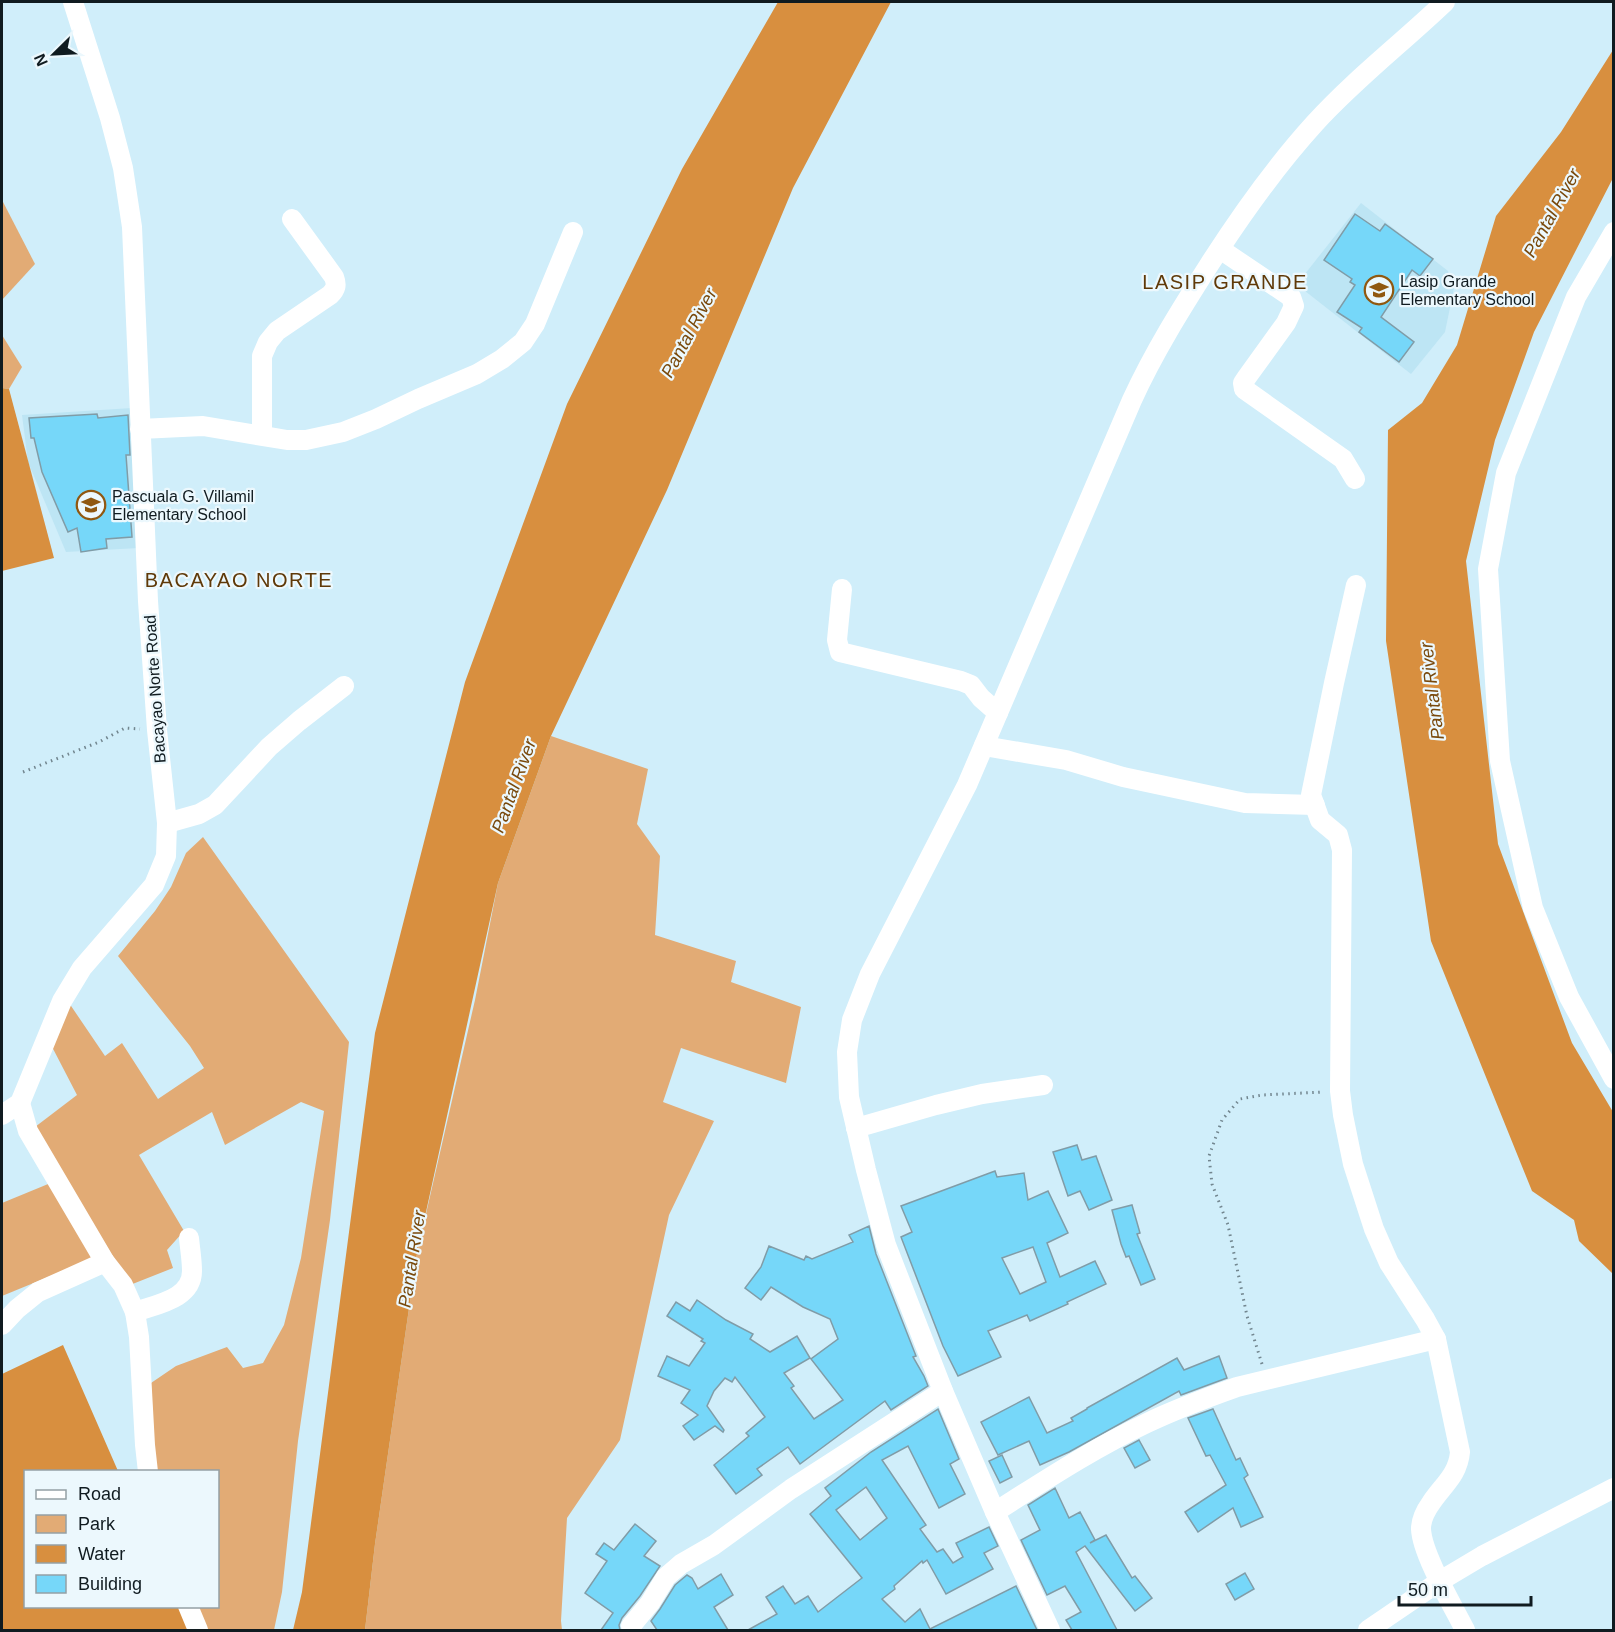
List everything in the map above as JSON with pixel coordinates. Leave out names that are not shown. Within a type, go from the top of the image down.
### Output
[{"type":"street","name":"Bacayao Norte Road","points":[[20,1103],[62,1000],[82,968],[154,885],[166,856],[167,823],[157,730],[148,601],[132,227],[123,168],[95,68],[73,2]]},
{"type":"street","points":[[1050,1630],[995,1512],[943,1391],[886,1245],[849,1097],[847,1052],[852,1020],[870,974],[967,784],[1147,368],[1172,323],[1263,184],[1315,122],[1365,73],[1445,2]]},
{"type":"street","points":[[262,435],[262,356],[268,342],[277,331],[330,295],[335,290],[336,284],[334,277],[292,219]]},
{"type":"street","points":[[141,429],[203,426],[287,440],[306,440],[343,432],[477,374],[502,359],[523,342],[535,324],[573,232]]},
{"type":"street","points":[[1614,232],[1576,297],[1506,473],[1488,569],[1500,761],[1533,908],[1569,996],[1614,1079]]},
{"type":"street","points":[[1220,249],[1291,297],[1294,306],[1286,323],[1243,383],[1244,389],[1342,459],[1355,479]]},
{"type":"street","points":[[1356,585],[1311,795],[1320,820],[1338,835],[1342,850],[1340,1091],[1353,1164],[1374,1229],[1389,1263],[1436,1339],[1460,1452],[1454,1474],[1429,1505],[1421,1528],[1427,1552],[1465,1630]]},
{"type":"street","points":[[842,589],[837,640],[840,652],[961,681],[971,685],[981,698],[998,713]]},
{"type":"street","points":[[167,823],[199,813],[215,805],[269,747],[344,686]]},
{"type":"street","points":[[984,746],[1066,760],[1123,777],[1245,803],[1315,805]]},
{"type":"street","points":[[856,1128],[982,1094],[1043,1085]]},
{"type":"street","points":[[2,1115],[20,1103],[28,1131],[105,1262],[123,1285],[135,1312],[139,1337],[144,1445],[148,1470]]},
{"type":"street","points":[[135,1312],[181,1294],[188,1286],[192,1273],[189,1238]]},
{"type":"street","points":[[2,1325],[17,1308],[38,1292],[105,1262]]},
{"type":"street","points":[[995,1512],[1074,1462],[1146,1424],[1206,1398],[1237,1387],[1436,1339]]},
{"type":"street","points":[[631,1626],[650,1603],[666,1577],[681,1564],[714,1545],[791,1489],[943,1391]]},
{"type":"street","points":[[1368,1630],[1440,1581],[1482,1556],[1614,1488]]},
{"type":"street","points":[[189,1608],[198,1630]]},
{"type":"path","points":[[23,772],[99,742],[125,728],[157,730]]},
{"type":"path","points":[[1267,1380],[1247,1316],[1228,1226],[1212,1184],[1209,1156],[1222,1120],[1240,1099],[1262,1095],[1340,1091]]},
{"type":"shaded area","name":"Lasip Grande Elementary School","points":[[1361,203],[1448,271],[1454,288],[1445,332],[1411,374],[1305,291],[1301,279]]},
{"type":"shaded area","name":"Pascuala G. Villamil Elementary School","points":[[132,408],[139,548],[66,552],[28,462],[22,415]]},
{"type":"green space","points":[[2,200],[35,264],[2,300]]},
{"type":"green space","points":[[2,335],[22,367],[9,389],[2,388]]},
{"type":"green space","points":[[551,736],[648,769],[637,824],[660,856],[655,935],[736,961],[731,982],[801,1007],[786,1083],[681,1048],[663,1102],[714,1121],[669,1215],[620,1440],[567,1518],[562,1630],[365,1630],[375,1544],[417,1253],[475,1000],[498,883]]},
{"type":"green space","points":[[203,837],[349,1042],[330,1220],[298,1441],[282,1592],[274,1630],[208,1630],[198,1608],[219,1608],[219,1470],[157,1470],[151,1383],[176,1366],[227,1347],[243,1368],[263,1363],[284,1325],[301,1258],[324,1111],[301,1102],[225,1145],[212,1112],[139,1155],[184,1231],[167,1250],[173,1268],[130,1285],[35,1127],[77,1095],[49,1041],[67,1000],[105,1056],[122,1043],[158,1099],[204,1068],[190,1046],[118,956],[155,911],[171,887],[186,853]]},
{"type":"green space","points":[[53,1182],[92,1259],[2,1296],[2,1203]]},
{"type":"water","name":"Pantal River","points":[[778,2],[891,2],[793,188],[667,490],[551,736],[498,883],[417,1253],[375,1544],[365,1630],[293,1630],[302,1592],[375,1033],[465,682],[567,404],[682,169]]},
{"type":"water","name":"Pantal River","points":[[1613,50],[1613,178],[1534,332],[1495,440],[1466,561],[1498,844],[1572,1043],[1613,1112],[1613,1274],[1579,1241],[1574,1220],[1532,1191],[1431,941],[1386,641],[1388,430],[1422,403],[1457,345],[1496,216],[1561,132]]},
{"type":"water","points":[[2,388],[9,389],[54,558],[2,571]]},
{"type":"water","points":[[63,1345],[118,1470],[24,1470],[24,1608],[180,1608],[190,1630],[2,1630],[2,1374]]},
{"type":"building","points":[[1355,214],[1380,231],[1385,224],[1433,259],[1420,276],[1412,270],[1381,317],[1414,342],[1399,362],[1359,332],[1362,328],[1337,312],[1355,285],[1350,282],[1352,279],[1324,260]]},
{"type":"building","name":"Pascuala G. Villamil Elementary School","points":[[97,414],[98,418],[128,415],[130,455],[126,455],[132,537],[106,539],[107,548],[81,552],[77,528],[68,532],[42,472],[34,438],[31,438],[29,418]]},
{"type":"building","points":[[1077,1145],[1082,1160],[1096,1156],[1112,1200],[1089,1210],[1080,1191],[1068,1196],[1053,1152]]},
{"type":"building","points":[[995,1171],[997,1177],[1024,1173],[1028,1200],[1048,1191],[1068,1233],[1047,1243],[1060,1277],[1095,1261],[1106,1284],[1030,1321],[1027,1315],[988,1331],[1001,1357],[958,1376],[943,1346],[901,1237],[912,1232],[901,1206]],"holes":[[[1033,1247],[1046,1282],[1020,1294],[1002,1258]]]},
{"type":"building","points":[[1132,1205],[1140,1233],[1137,1234],[1155,1279],[1141,1285],[1129,1256],[1126,1257],[1112,1210]]},
{"type":"building","points":[[869,1226],[876,1254],[916,1356],[913,1357],[928,1386],[891,1410],[885,1401],[800,1464],[788,1447],[757,1469],[762,1475],[736,1494],[714,1465],[749,1436],[746,1433],[765,1417],[735,1377],[732,1382],[725,1378],[714,1391],[707,1406],[724,1430],[723,1432],[715,1426],[694,1440],[683,1426],[698,1415],[681,1403],[690,1390],[658,1376],[667,1356],[689,1366],[705,1343],[701,1341],[703,1339],[667,1316],[676,1302],[690,1311],[697,1300],[726,1320],[753,1334],[750,1339],[770,1352],[797,1336],[810,1358],[784,1373],[794,1386],[791,1388],[814,1419],[843,1400],[811,1359],[838,1339],[830,1319],[803,1307],[771,1287],[761,1300],[745,1288],[761,1267],[769,1246],[804,1260],[806,1256],[812,1259],[853,1242],[849,1235]]},
{"type":"building","points":[[1219,1356],[1227,1378],[1181,1395],[1179,1391],[1069,1452],[1040,1465],[1029,1441],[998,1455],[981,1422],[1029,1397],[1047,1433],[1073,1421],[1071,1418],[1087,1408],[1177,1358],[1184,1370]]},
{"type":"building","points":[[938,1409],[959,1459],[950,1464],[965,1494],[939,1508],[908,1446],[882,1460],[926,1525],[920,1529],[937,1552],[943,1549],[953,1563],[963,1557],[956,1543],[989,1527],[998,1546],[984,1553],[993,1569],[946,1594],[927,1560],[923,1563],[922,1561],[882,1599],[905,1622],[920,1609],[930,1629],[1016,1586],[1037,1630],[748,1630],[777,1614],[766,1597],[783,1586],[795,1604],[808,1596],[818,1612],[862,1578],[810,1514],[831,1496],[825,1488],[871,1452]],"holes":[[[866,1487],[887,1518],[860,1540],[836,1510]]]},
{"type":"building","points":[[1213,1409],[1236,1460],[1240,1458],[1248,1475],[1244,1478],[1263,1517],[1241,1527],[1233,1508],[1198,1532],[1185,1512],[1226,1485],[1210,1455],[1206,1456],[1188,1418]]},
{"type":"building","points":[[1139,1440],[1150,1460],[1135,1468],[1124,1448]]},
{"type":"building","points":[[1002,1455],[1012,1477],[1000,1483],[989,1461]]},
{"type":"building","points":[[1055,1488],[1069,1518],[1080,1512],[1095,1540],[1090,1543],[1106,1535],[1132,1578],[1135,1576],[1152,1598],[1135,1611],[1085,1546],[1076,1552],[1117,1630],[1072,1630],[1066,1620],[1081,1612],[1065,1586],[1047,1595],[1021,1540],[1040,1530],[1028,1505]]},
{"type":"building","points":[[635,1524],[656,1541],[644,1556],[660,1566],[622,1618],[619,1625],[620,1630],[601,1630],[613,1613],[585,1593],[607,1561],[596,1554],[604,1543],[614,1550]]},
{"type":"building","points":[[1245,1573],[1254,1589],[1235,1600],[1226,1584]]},
{"type":"building","points":[[721,1574],[733,1595],[714,1607],[728,1630],[657,1630],[651,1621],[675,1585],[687,1575],[692,1578],[698,1589]]},
{"type":"place","name":"Lasip Grande Elementary School","points":[[1379,290]]},
{"type":"place","name":"Pascuala G. Villamil Elementary School","points":[[91,505]]},
{"type":"district","name":"LASIP GRANDE","points":[[1225,282]]},
{"type":"district","name":"BACAYAO NORTE","points":[[239,580]]}]
